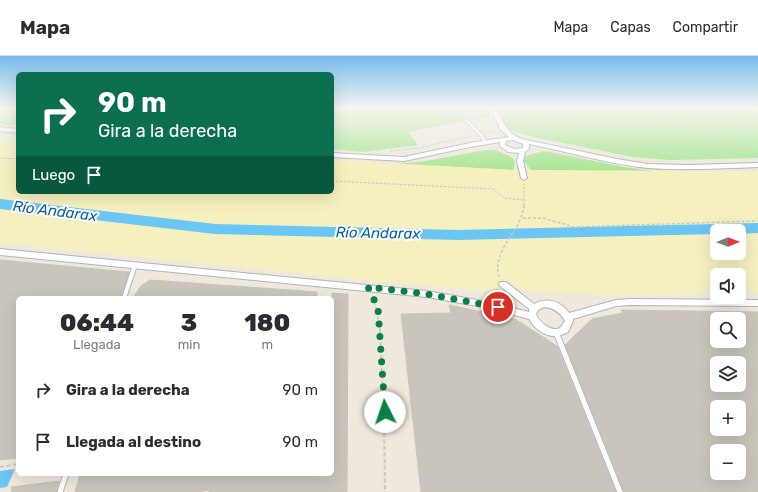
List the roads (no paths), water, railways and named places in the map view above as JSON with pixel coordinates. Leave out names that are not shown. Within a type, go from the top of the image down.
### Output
[{"type":"street","points":[[0,129],[16,131]]},
{"type":"street","points":[[502,130],[514,138],[523,141],[631,163],[665,167],[758,165]]},
{"type":"street","points":[[502,130],[504,140],[502,145],[520,161]]},
{"type":"street","points":[[334,155],[404,159],[485,142],[514,138]]},
{"type":"street","points":[[523,141],[527,146],[520,161],[524,178]]},
{"type":"street","points":[[467,146],[524,150],[550,147]]},
{"type":"street","points":[[0,252],[294,282],[368,287],[426,294],[533,312]]},
{"type":"street","points":[[503,284],[533,312],[540,328],[556,332],[565,329],[569,321],[567,316],[560,308],[549,303],[543,303],[533,312]]},
{"type":"street","points":[[567,316],[616,303],[630,302],[758,303]]},
{"type":"lane","points":[[474,128],[485,142]]},
{"type":"lane","points":[[125,296],[135,266]]},
{"type":"lane","points":[[556,332],[620,492]]},
{"type":"lane","points":[[60,492],[65,476]]},
{"type":"water","points":[[15,469],[7,487],[0,488],[0,471]]},
{"type":"waterway","name":"Río Andarax","points":[[0,204],[215,229],[459,235],[758,228]]}]
